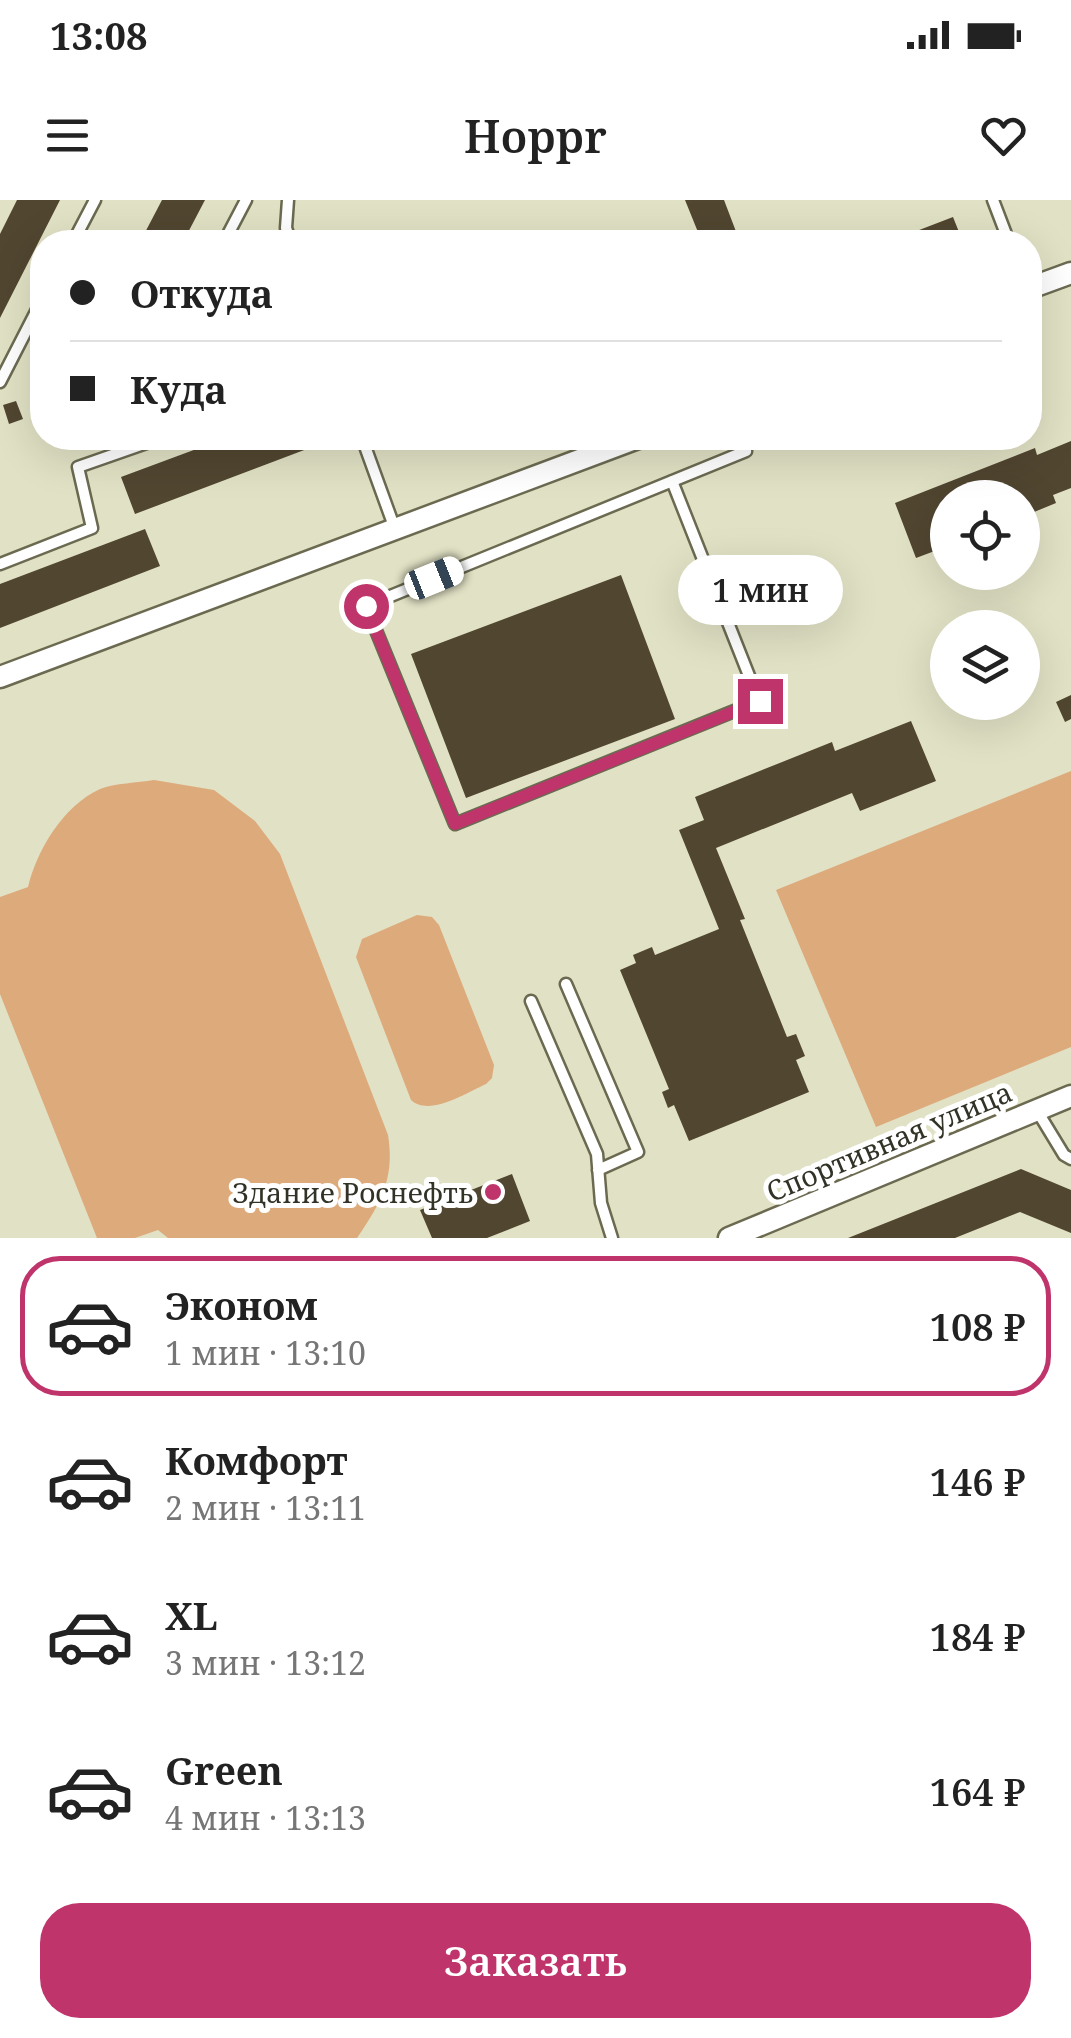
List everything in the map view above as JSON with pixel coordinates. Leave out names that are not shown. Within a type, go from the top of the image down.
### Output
[{"type":"street","points":[[1042,284],[1071,273]]},
{"type":"street","points":[[0,677],[606,450]]},
{"type":"street","name":"Спортивная улица","points":[[729,1238],[1071,1096]]},
{"type":"lane","points":[[79,230],[95,200]]},
{"type":"lane","points":[[230,230],[246,200]]},
{"type":"lane","points":[[287,230],[288,200]]},
{"type":"lane","points":[[993,200],[1004,230]]},
{"type":"lane","points":[[0,382],[30,323]]},
{"type":"lane","points":[[0,564],[92,528],[78,467],[127,450]]},
{"type":"lane","points":[[366,450],[395,528]]},
{"type":"lane","points":[[672,481],[760,701],[455,824],[366,606],[746,450]]},
{"type":"lane","points":[[566,984],[638,1152],[598,1170]]},
{"type":"lane","points":[[532,1001],[597,1154],[601,1203],[612,1238]]},
{"type":"lane","points":[[1036,1110],[1064,1155],[1071,1158]]},
{"type":"shaded area","points":[[1071,771],[1071,1047],[876,1127],[776,890]]},
{"type":"shaded area","points":[[154,780],[214,790],[255,821],[280,854],[388,1135],[388,1177],[357,1238],[168,1238],[158,1230],[135,1238],[97,1238],[0,994],[0,897],[28,887],[38,858],[74,806],[106,787]]},
{"type":"shaded area","points":[[417,915],[432,917],[439,925],[494,1065],[492,1078],[486,1084],[448,1102],[428,1106],[411,1100],[356,957],[362,939]]},
{"type":"building","points":[[17,200],[60,200],[45,230],[30,230],[30,259],[0,318],[0,234]]},
{"type":"building","points":[[162,200],[205,200],[189,230],[146,230]]},
{"type":"building","points":[[685,200],[724,200],[735,230],[697,230]]},
{"type":"building","points":[[953,217],[958,230],[919,230]]},
{"type":"building","points":[[16,401],[23,419],[9,424],[3,405]]},
{"type":"building","points":[[1071,441],[1071,488],[1053,495],[1056,503],[1040,510],[1040,480],[954,480],[1030,450],[1036,450],[1037,455]]},
{"type":"building","points":[[194,450],[304,450],[135,514],[121,477]]},
{"type":"building","points":[[930,489],[930,553],[916,558],[895,503]]},
{"type":"building","points":[[145,529],[160,566],[0,628],[0,584]]},
{"type":"building","points":[[621,575],[675,719],[466,798],[411,654]]},
{"type":"building","points":[[1071,695],[1071,719],[1065,722],[1056,702]]},
{"type":"building","points":[[911,721],[936,781],[860,811],[852,793],[716,848],[787,1037],[796,1034],[805,1056],[796,1060],[809,1092],[689,1141],[674,1105],[668,1108],[662,1092],[669,1089],[620,970],[636,963],[633,955],[652,947],[655,955],[719,929],[679,830],[704,820],[695,797],[832,742],[835,751]]},
{"type":"building","points":[[1021,1169],[1071,1190],[1071,1233],[1020,1212],[955,1238],[848,1238]]},
{"type":"building","name":"Здание Роснефть","points":[[512,1174],[530,1221],[487,1238],[432,1238],[420,1210]]},
{"type":"place","name":"Здание Роснефть","points":[[493,1192]]},
{"type":"route","points":[[366,606],[455,824],[760,701]]}]
